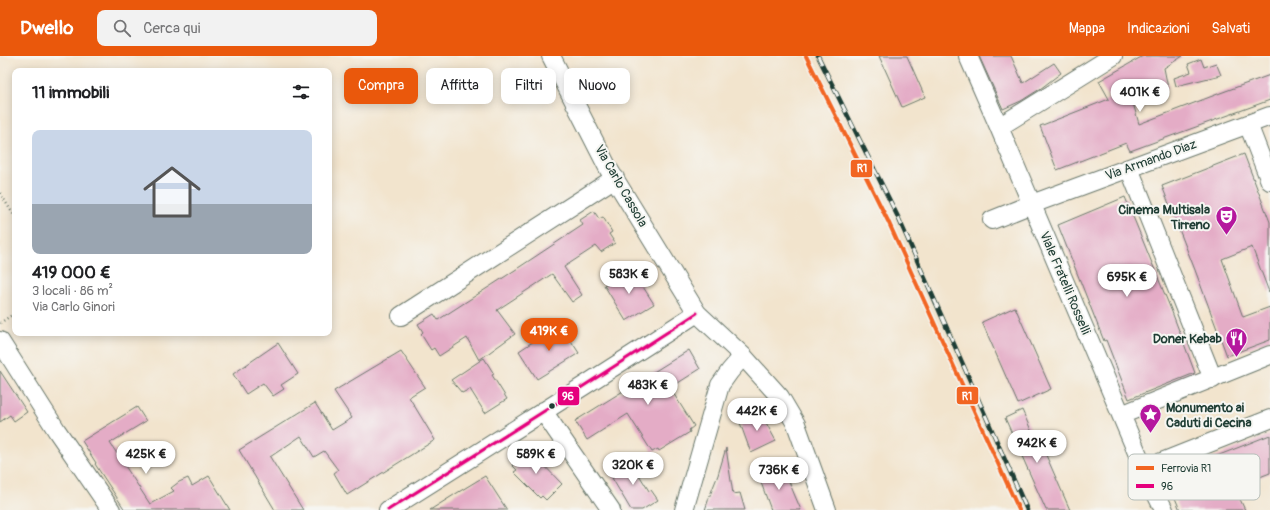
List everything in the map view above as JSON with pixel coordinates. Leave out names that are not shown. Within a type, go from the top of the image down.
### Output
[{"type":"street","name":"Via Carlo Cassola","points":[[551,56],[615,178],[697,313],[743,356],[780,397],[796,424],[828,510]]},
{"type":"street","name":"Viale Fratelli Rosselli","points":[[968,56],[1138,454]]},
{"type":"street","points":[[999,127],[1113,56]]},
{"type":"street","name":"Via Armando Diaz","points":[[992,220],[1270,116]]},
{"type":"street","points":[[1248,124],[1270,181]]},
{"type":"street","points":[[1129,168],[1213,379]]},
{"type":"street","points":[[401,316],[615,178]]},
{"type":"street","points":[[388,510],[697,313]]},
{"type":"street","points":[[0,341],[57,431],[111,510]]},
{"type":"street","points":[[1121,415],[1270,355]]},
{"type":"street","points":[[684,510],[720,385],[743,356]]},
{"type":"street","points":[[543,411],[610,510]]},
{"type":"street","points":[[1183,454],[1270,420]]},
{"type":"street","name":"Viale Fratelli Rosselli","points":[[1159,500],[1164,510]]},
{"type":"path","points":[[0,193],[12,211]]},
{"type":"path","points":[[0,323],[12,315]]},
{"type":"building","points":[[879,56],[907,56],[925,97],[902,107]]},
{"type":"building","points":[[979,56],[1011,56],[1023,83],[1054,63],[1061,73],[1021,101],[1003,109]]},
{"type":"building","points":[[1143,56],[1183,56],[1164,68],[1168,88],[1131,96],[1139,124],[1270,75],[1270,100],[1130,151],[1126,143],[1057,170],[1040,126],[1109,99],[1099,81]]},
{"type":"building","points":[[1201,59],[1204,67],[1216,63],[1221,75],[1176,86],[1174,78],[1191,72],[1188,64]]},
{"type":"building","points":[[1244,154],[1270,222],[1270,291],[1269,292],[1252,247],[1222,259],[1243,317],[1270,307],[1270,340],[1227,356],[1162,186]]},
{"type":"building","points":[[1125,197],[1195,373],[1129,399],[1106,340],[1104,341],[1058,225]]},
{"type":"building","points":[[594,211],[599,219],[603,217],[612,232],[609,234],[615,243],[601,252],[596,246],[564,267],[582,295],[572,302],[552,274],[497,310],[515,334],[479,360],[467,338],[439,356],[434,348],[431,350],[421,334],[423,332],[418,324],[434,314],[438,320],[583,225],[580,220]]},
{"type":"building","points":[[631,268],[654,304],[626,321],[604,285]]},
{"type":"building","points":[[1015,307],[1051,389],[1018,404],[982,322]]},
{"type":"building","points":[[560,324],[579,353],[537,379],[519,351]]},
{"type":"building","points":[[278,343],[298,374],[281,385],[284,389],[273,396],[263,383],[246,394],[233,374]]},
{"type":"building","points":[[689,350],[700,369],[670,388],[694,426],[689,430],[690,432],[659,451],[658,449],[652,452],[628,414],[587,440],[575,421]]},
{"type":"building","points":[[401,351],[425,387],[409,397],[435,440],[347,495],[334,473],[338,470],[324,451],[314,457],[301,436],[270,457],[303,510],[275,510],[239,450],[315,403],[332,430],[352,418],[334,391]]},
{"type":"building","points":[[484,358],[494,374],[492,375],[507,399],[485,413],[470,389],[462,393],[451,380]]},
{"type":"building","points":[[0,371],[27,412],[14,421],[10,415],[0,422]]},
{"type":"building","points":[[137,407],[146,421],[110,443],[150,504],[174,491],[171,488],[179,482],[188,478],[192,486],[209,476],[230,510],[125,510],[82,441]]},
{"type":"building","points":[[759,410],[776,441],[751,453],[739,420]]},
{"type":"building","points":[[1022,410],[1039,448],[1042,446],[1070,510],[1046,510],[1005,418]]},
{"type":"building","points":[[1270,435],[1270,473],[1260,477],[1260,454],[1222,454]]},
{"type":"building","points":[[530,448],[538,456],[537,458],[562,484],[546,500],[542,496],[540,498],[514,472],[517,470],[512,465]]},
{"type":"building","points":[[726,448],[733,494],[740,493],[745,510],[705,510],[718,475]]},
{"type":"building","points":[[631,458],[638,469],[636,470],[649,491],[651,490],[658,500],[642,510],[631,510],[612,478],[614,477],[610,471]]},
{"type":"building","points":[[783,467],[801,510],[771,510],[759,477]]},
{"type":"building","points":[[485,476],[507,510],[430,510],[457,493]]},
{"type":"building","points":[[1176,500],[1240,500],[1245,510],[1180,510]]},
{"type":"railway","points":[[818,56],[898,217],[1027,510]]},
{"type":"rail line","name":"R1","points":[[806,56],[888,221],[1019,510]]},
{"type":"transit line","name":"96","points":[[388,510],[697,313]]},
{"type":"place","name":"Cinema Multisala Tirreno","points":[[1226,236]]},
{"type":"place","name":"Doner Kebab","points":[[1237,358]]},
{"type":"place","name":"Monumento ai Caduti di Cecina","points":[[1150,434]]}]
